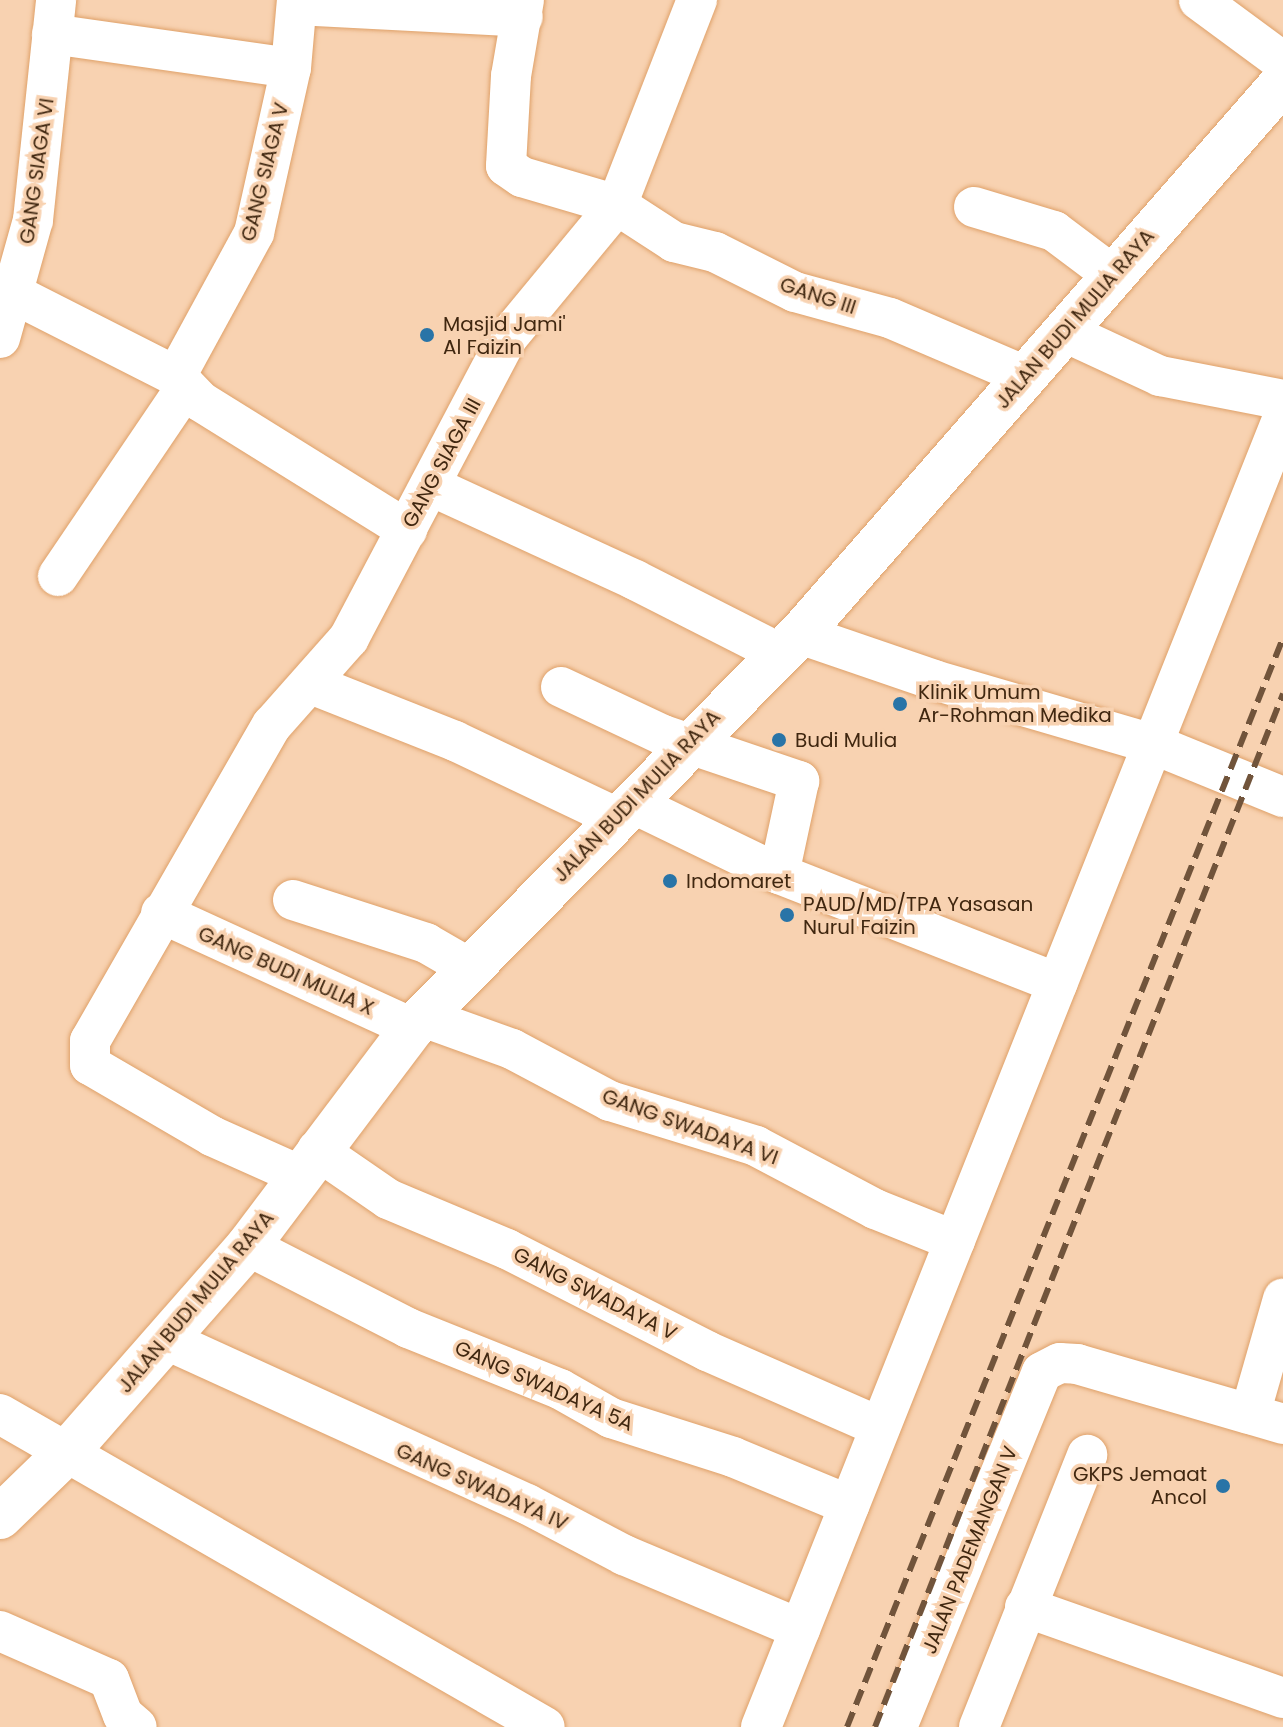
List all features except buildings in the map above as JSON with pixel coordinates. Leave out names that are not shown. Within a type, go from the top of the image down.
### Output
[{"type":"street","name":"GANG SIAGA III","points":[[161,913],[272,725],[349,638],[507,338],[617,205],[697,0]]},
{"type":"street","points":[[1199,0],[1283,62]]},
{"type":"street","points":[[297,3],[523,8]]},
{"type":"street","name":"GANG SIAGA V","points":[[58,576],[181,381],[254,233],[291,68],[297,3]]},
{"type":"street","name":"GANG III","points":[[523,8],[511,76],[506,166],[522,177],[617,205],[674,242],[715,252],[795,292],[890,318],[1025,376]]},
{"type":"street","points":[[54,17],[291,68]]},
{"type":"street","name":"GANG SIAGA VI","points":[[0,338],[16,295],[33,220],[54,17]]},
{"type":"street","name":"JALAN BUDI MULIA RAYA","points":[[0,1517],[68,1451],[248,1246],[418,1022],[687,743],[790,644],[1283,82]]},
{"type":"street","points":[[974,207],[1054,231],[1114,276]]},
{"type":"street","points":[[16,295],[181,381],[200,401],[407,530]]},
{"type":"street","points":[[1065,332],[1160,376],[1283,400]]},
{"type":"street","points":[[761,1727],[1283,417]]},
{"type":"street","points":[[431,486],[790,644],[934,680],[1153,744],[1283,797]]},
{"type":"street","points":[[311,684],[1057,983]]},
{"type":"street","points":[[561,687],[687,743],[799,781],[779,874]]},
{"type":"street","points":[[293,900],[426,943],[471,969]]},
{"type":"street","name":"GANG BUDI MULIA X","points":[[161,913],[418,1022]]},
{"type":"street","name":"GANG SWADAYA V","points":[[161,913],[90,1041],[90,1065],[212,1136],[308,1163],[507,1249],[707,1351],[880,1427]]},
{"type":"street","name":"GANG SWADAYA VI","points":[[418,1022],[512,1049],[610,1101],[756,1146],[875,1209],[955,1241]]},
{"type":"street","name":"GANG SWADAYA 5A","points":[[248,1246],[408,1328],[560,1389],[611,1418],[733,1457],[849,1505]]},
{"type":"street","points":[[1266,1419],[1283,1299]]},
{"type":"street","name":"GANG SWADAYA IV","points":[[167,1340],[527,1504],[624,1555],[800,1629]]},
{"type":"street","name":"JALAN PADEMANGAN V","points":[[897,1727],[1042,1372],[1060,1363],[1077,1364],[1266,1419]]},
{"type":"street","points":[[0,1414],[545,1727]]},
{"type":"street","points":[[979,1727],[1087,1455]]},
{"type":"street","points":[[1025,1607],[1283,1698]]},
{"type":"street","points":[[0,1631],[109,1679],[126,1719],[137,1727]]},
{"type":"railway","points":[[847,1727],[1283,638]]},
{"type":"railway","points":[[875,1727],[1283,694]]},
{"type":"place","name":"Masjid Jami' Al Faizin","points":[[427,335]]},
{"type":"place","name":"Klinik Umum Ar-Rohman Medika","points":[[900,704]]},
{"type":"place","name":"Budi Mulia","points":[[779,740]]},
{"type":"place","name":"Indomaret","points":[[670,881]]},
{"type":"place","name":"PAUD/MD/TPA Yasasan Nurul Faizin","points":[[787,915]]},
{"type":"place","name":"GKPS Jemaat Ancol","points":[[1223,1486]]}]
